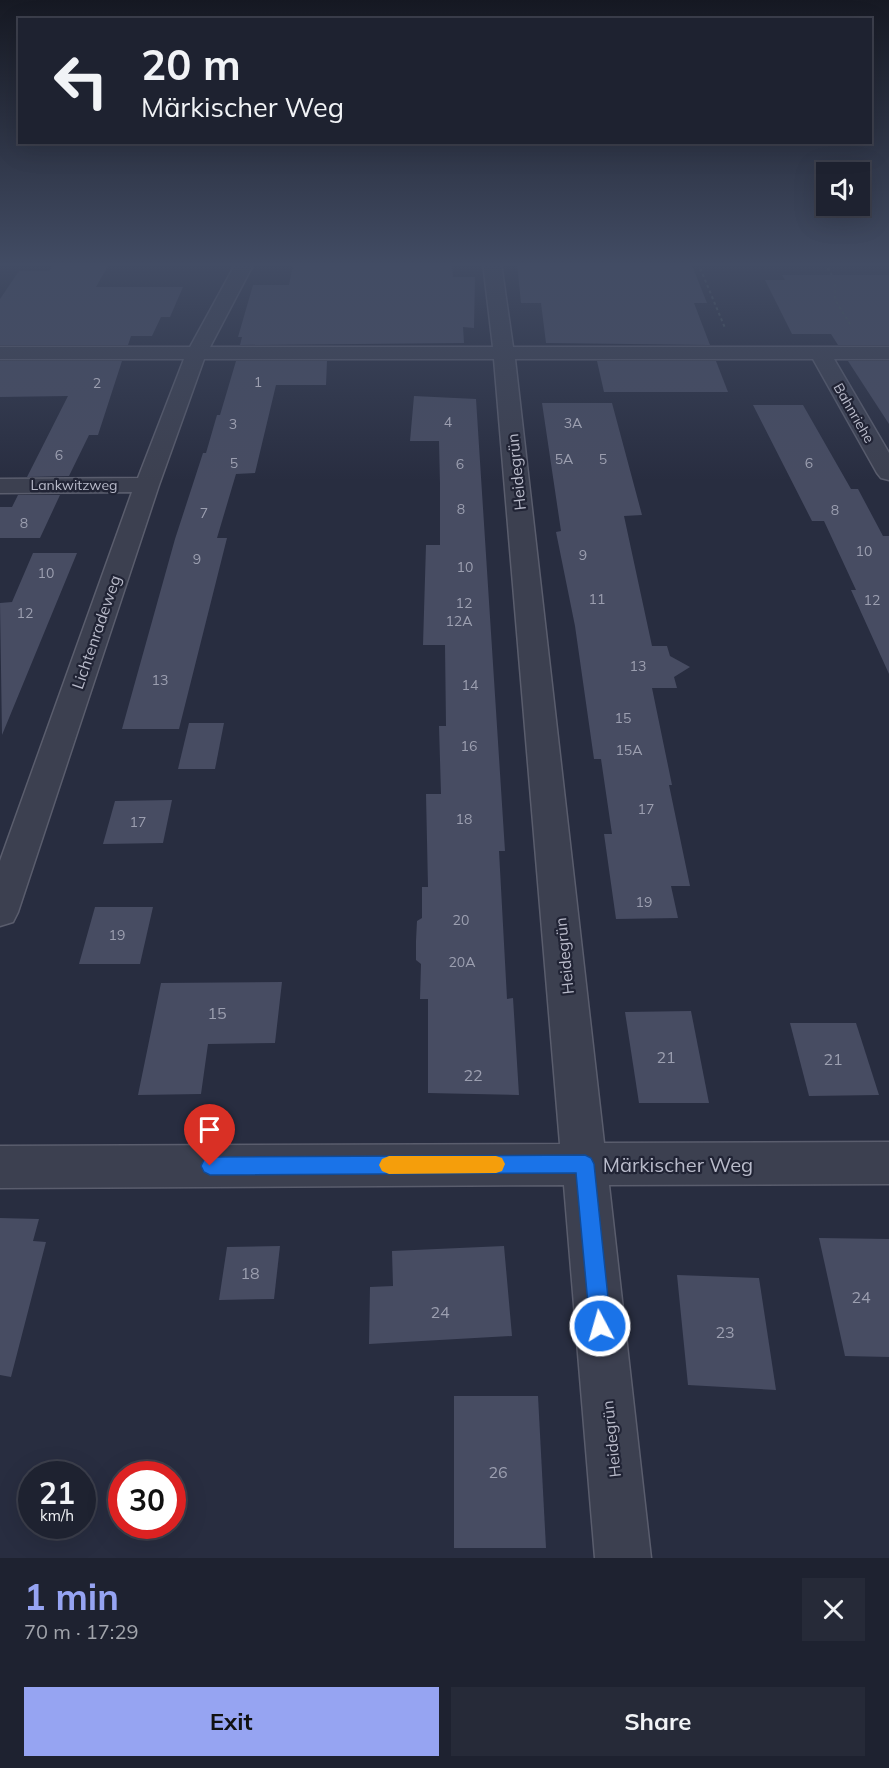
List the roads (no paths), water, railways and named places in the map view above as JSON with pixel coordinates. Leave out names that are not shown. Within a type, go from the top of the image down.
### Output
[{"type":"street","name":"Lichtenradeweg","points":[[0,912],[147,485],[196,354],[206,336]]},
{"type":"street","name":"Heidegrün","points":[[502,336],[623,1558]]},
{"type":"street","points":[[0,353],[889,353]]},
{"type":"street","name":"Bahnriehe","points":[[820,353],[889,473]]},
{"type":"street","name":"Lankwitzweg","points":[[0,486],[147,485]]},
{"type":"street","name":"Märkischer Weg","points":[[0,1167],[889,1163]]}]
